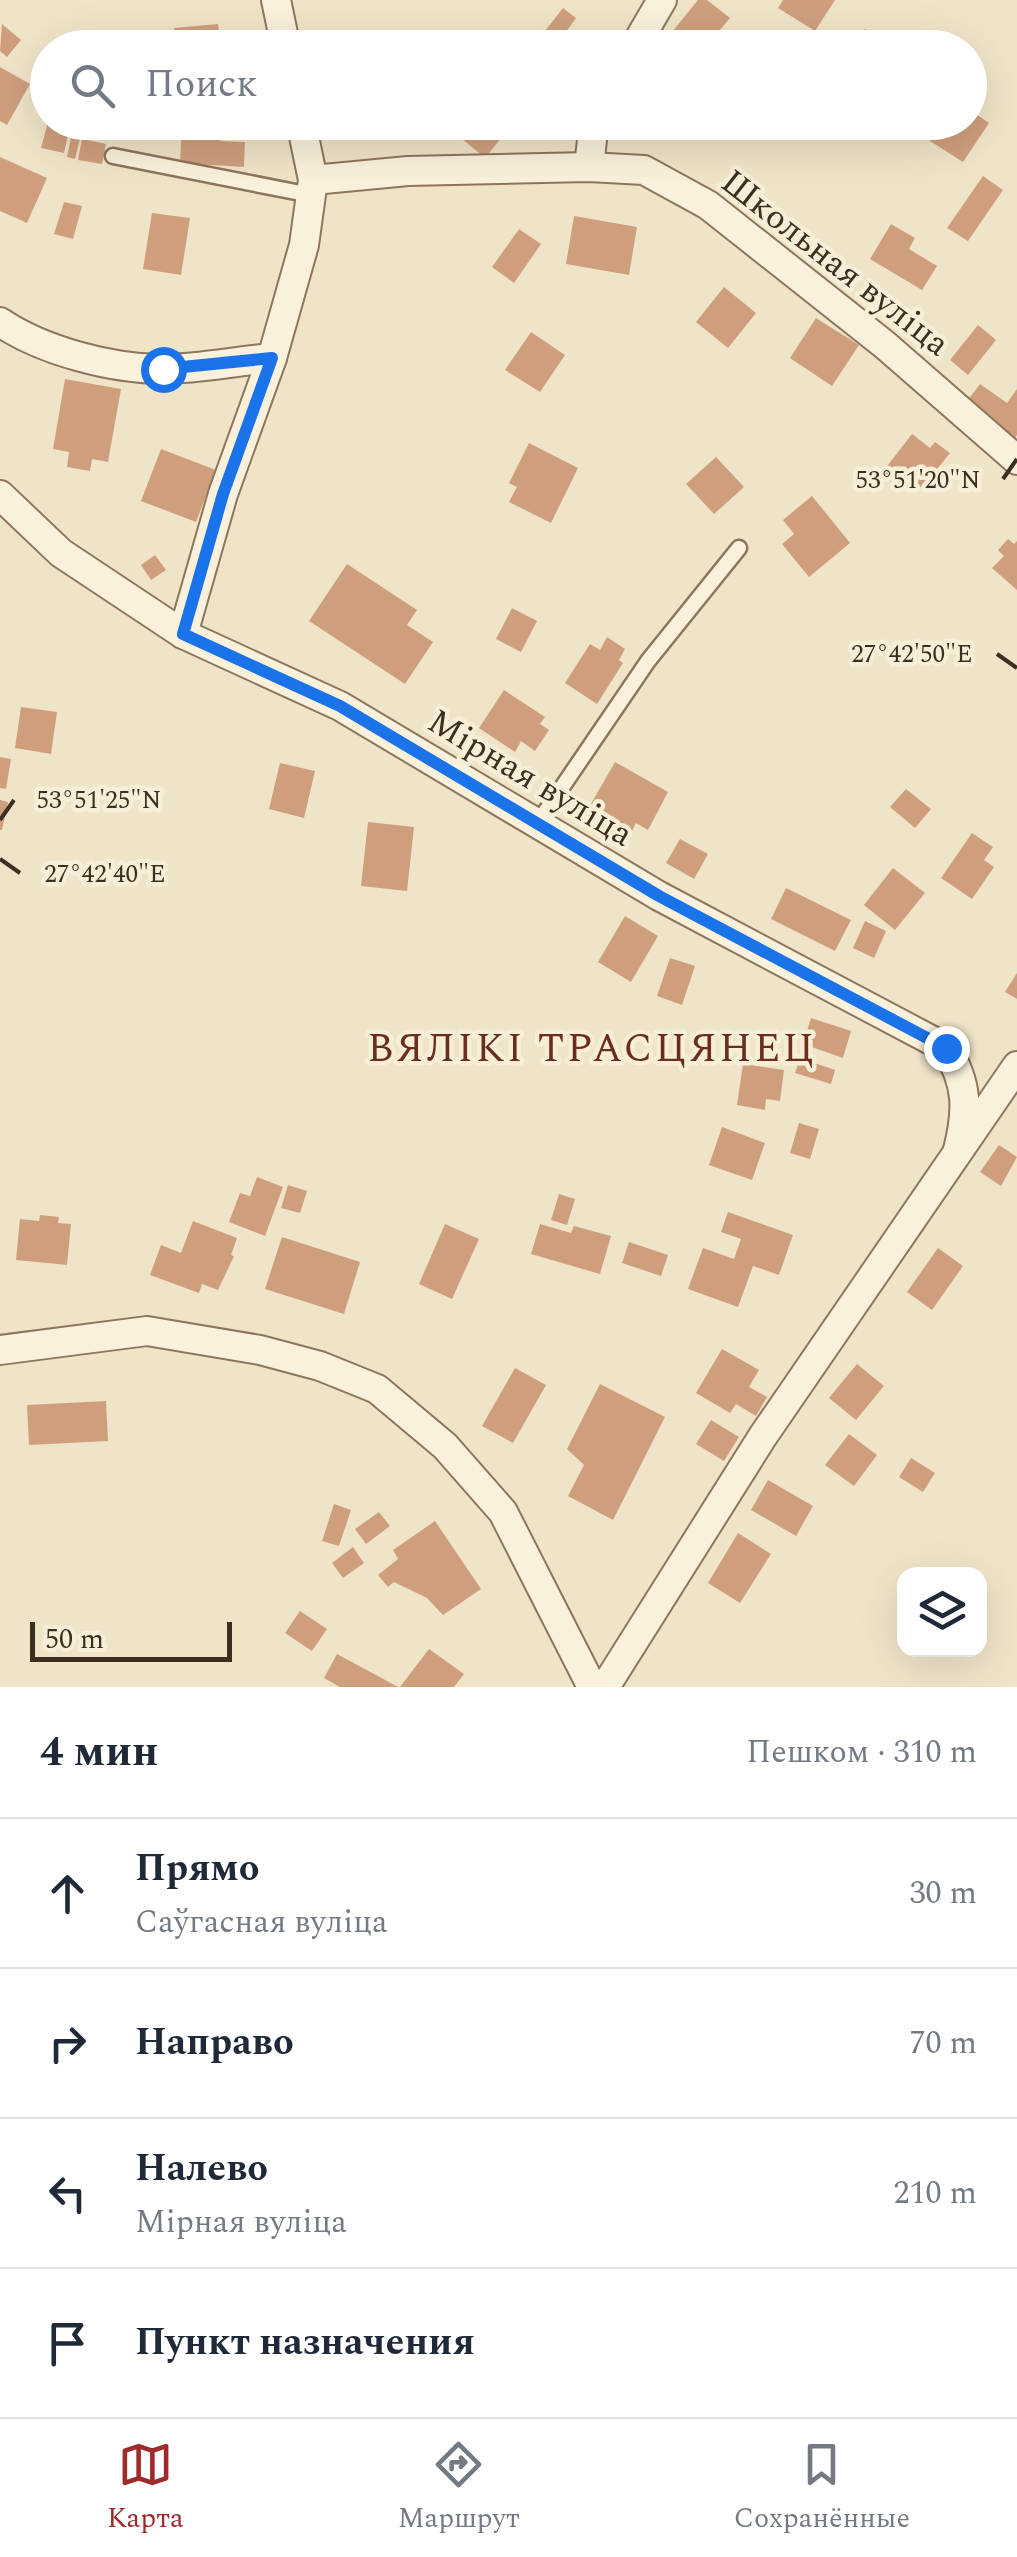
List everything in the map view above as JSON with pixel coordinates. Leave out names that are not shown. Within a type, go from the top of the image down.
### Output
[{"type":"street","points":[[276,0],[282,30]]},
{"type":"street","points":[[644,30],[662,0]]},
{"type":"street","points":[[183,634],[223,494],[272,358],[304,246],[312,188],[304,140]]},
{"type":"street","points":[[589,167],[592,140]]},
{"type":"street","name":"Школьная вуліца","points":[[312,188],[408,171],[589,167],[644,170],[708,205],[886,344],[1017,460]]},
{"type":"street","points":[[0,322],[73,353],[122,364],[163,369],[272,358]]},
{"type":"street","name":"Мірная вуліца","points":[[0,496],[61,553],[183,634],[340,706],[659,896],[946,1048],[1011,1075]]},
{"type":"street","points":[[946,1048],[961,1072],[967,1099],[958,1150]]},
{"type":"street","points":[[605,1687],[762,1436],[1011,1075]]},
{"type":"street","points":[[0,1350],[147,1331],[260,1350],[320,1366],[377,1389],[445,1446],[503,1512],[592,1687]]},
{"type":"lane","points":[[113,156],[312,188]]},
{"type":"lane","points":[[537,824],[648,661],[739,548]]},
{"type":"building","points":[[698,0],[707,0],[730,18],[720,30],[674,30]]},
{"type":"building","points":[[783,0],[835,0],[816,30],[778,8]]},
{"type":"building","points":[[563,8],[576,18],[567,30],[546,30]]},
{"type":"building","points":[[2,24],[21,40],[7,57],[0,51]]},
{"type":"building","points":[[218,24],[219,30],[174,30]]},
{"type":"building","points":[[0,67],[30,84],[7,125],[0,121]]},
{"type":"building","points":[[43,140],[67,140],[64,153],[41,148]]},
{"type":"building","points":[[71,140],[80,140],[75,159],[67,157]]},
{"type":"building","points":[[82,140],[106,144],[102,164],[78,160]]},
{"type":"building","points":[[181,140],[245,142],[244,167],[180,163]]},
{"type":"building","points":[[463,140],[500,140],[485,158]]},
{"type":"building","points":[[931,140],[978,140],[963,162]]},
{"type":"building","points":[[0,157],[47,178],[27,223],[0,211]]},
{"type":"building","points":[[983,176],[1003,190],[968,241],[947,228]]},
{"type":"building","points":[[64,202],[82,206],[73,239],[54,234]]},
{"type":"building","points":[[152,213],[190,218],[181,275],[143,269]]},
{"type":"building","points":[[574,216],[637,227],[629,275],[566,264]]},
{"type":"building","points":[[891,224],[915,238],[909,249],[937,266],[922,290],[870,259]]},
{"type":"building","points":[[519,229],[541,244],[514,283],[492,267]]},
{"type":"building","points":[[724,287],[756,313],[728,348],[696,322]]},
{"type":"building","points":[[816,318],[859,345],[832,386],[790,358]]},
{"type":"building","points":[[978,325],[996,340],[968,375],[950,360]]},
{"type":"building","points":[[531,332],[565,355],[540,392],[505,370]]},
{"type":"building","points":[[65,379],[121,389],[108,462],[92,459],[90,471],[67,467],[69,452],[53,449]]},
{"type":"building","points":[[980,384],[1007,403],[1017,389],[1017,435],[1013,441],[964,405]]},
{"type":"building","points":[[912,434],[930,448],[935,442],[950,453],[922,488],[912,480],[903,491],[881,474]]},
{"type":"building","points":[[529,443],[578,468],[551,523],[509,502],[517,487],[509,483]]},
{"type":"building","points":[[161,449],[216,470],[196,522],[141,501]]},
{"type":"building","points":[[716,457],[744,487],[714,514],[686,484]]},
{"type":"building","points":[[812,496],[850,543],[809,577],[782,544],[794,534],[783,520]]},
{"type":"building","points":[[1008,539],[1014,544],[1017,541],[1017,590],[992,568],[1004,556],[998,550]]},
{"type":"building","points":[[155,555],[166,570],[151,580],[141,565]]},
{"type":"building","points":[[347,564],[417,610],[407,625],[433,642],[405,684],[309,621]]},
{"type":"building","points":[[512,608],[537,621],[521,652],[496,639]]},
{"type":"building","points":[[607,637],[625,649],[619,660],[623,663],[597,704],[565,683],[590,644],[600,650]]},
{"type":"building","points":[[504,690],[545,717],[540,724],[549,730],[535,751],[521,741],[515,752],[479,728]]},
{"type":"building","points":[[21,707],[57,712],[51,754],[15,748]]},
{"type":"building","points":[[0,757],[11,759],[6,789],[0,788]]},
{"type":"building","points":[[615,762],[668,792],[648,830],[636,823],[631,833],[588,809]]},
{"type":"building","points":[[280,763],[315,771],[304,818],[269,809]]},
{"type":"building","points":[[906,789],[931,809],[915,828],[890,807]]},
{"type":"building","points":[[0,800],[8,802],[2,830],[0,830]]},
{"type":"building","points":[[368,822],[414,827],[407,891],[361,886]]},
{"type":"building","points":[[972,833],[993,847],[984,860],[994,867],[972,899],[941,878]]},
{"type":"building","points":[[680,839],[708,854],[694,879],[666,863]]},
{"type":"building","points":[[893,868],[925,893],[895,930],[864,905]]},
{"type":"building","points":[[786,888],[851,920],[835,951],[771,919]]},
{"type":"building","points":[[625,916],[658,936],[631,982],[598,962]]},
{"type":"building","points":[[865,921],[886,931],[874,958],[853,948]]},
{"type":"building","points":[[670,958],[695,966],[682,1005],[657,996]]},
{"type":"building","points":[[1017,973],[1017,999],[1005,992]]},
{"type":"building","points":[[811,1018],[851,1031],[843,1058],[803,1044]]},
{"type":"building","points":[[800,1058],[835,1070],[831,1084],[795,1073]]},
{"type":"building","points":[[743,1064],[784,1070],[780,1101],[766,1099],[765,1110],[737,1105]]},
{"type":"building","points":[[799,1123],[819,1129],[810,1159],[790,1153]]},
{"type":"building","points":[[722,1127],[765,1143],[752,1180],[709,1165]]},
{"type":"building","points":[[999,1145],[1017,1157],[1001,1186],[980,1172]]},
{"type":"building","points":[[257,1177],[283,1187],[265,1236],[229,1222],[240,1193],[250,1196]]},
{"type":"building","points":[[288,1185],[307,1191],[300,1213],[281,1208]]},
{"type":"building","points":[[559,1194],[575,1199],[567,1225],[551,1220]]},
{"type":"building","points":[[728,1212],[793,1235],[779,1275],[753,1266],[738,1307],[688,1289],[703,1248],[734,1259],[741,1239],[721,1232]]},
{"type":"building","points":[[40,1215],[59,1217],[58,1223],[71,1224],[67,1265],[16,1260],[20,1219],[39,1221]]},
{"type":"building","points":[[193,1221],[237,1238],[231,1255],[234,1256],[218,1290],[202,1284],[199,1293],[150,1275],[161,1245],[181,1253]]},
{"type":"building","points":[[445,1224],[479,1239],[452,1299],[419,1284]]},
{"type":"building","points":[[540,1224],[571,1233],[574,1226],[611,1236],[600,1274],[531,1254]]},
{"type":"building","points":[[282,1237],[360,1262],[344,1314],[265,1289]]},
{"type":"building","points":[[629,1242],[668,1255],[661,1276],[622,1263]]},
{"type":"building","points":[[938,1248],[963,1266],[932,1310],[907,1292]]},
{"type":"building","points":[[722,1349],[759,1370],[749,1387],[767,1397],[756,1416],[736,1404],[730,1413],[696,1393]]},
{"type":"building","points":[[857,1364],[884,1386],[856,1420],[829,1398]]},
{"type":"building","points":[[515,1368],[546,1385],[513,1443],[482,1426]]},
{"type":"building","points":[[600,1384],[665,1417],[613,1520],[568,1496],[584,1465],[567,1449]]},
{"type":"building","points":[[106,1401],[108,1441],[29,1445],[27,1405]]},
{"type":"building","points":[[711,1420],[739,1437],[724,1461],[696,1444]]},
{"type":"building","points":[[849,1434],[877,1455],[854,1486],[825,1465]]},
{"type":"building","points":[[911,1458],[935,1473],[923,1492],[899,1477]]},
{"type":"building","points":[[768,1480],[813,1506],[796,1536],[751,1510]]},
{"type":"building","points":[[334,1504],[351,1510],[339,1546],[322,1541]]},
{"type":"building","points":[[379,1512],[390,1526],[366,1544],[355,1529]]},
{"type":"building","points":[[435,1521],[481,1589],[443,1615],[427,1598],[394,1582],[388,1587],[378,1575],[398,1559],[393,1550]]},
{"type":"building","points":[[738,1533],[771,1554],[740,1603],[708,1583]]},
{"type":"building","points":[[353,1547],[364,1563],[343,1578],[332,1563]]},
{"type":"building","points":[[300,1611],[327,1629],[312,1651],[285,1633]]},
{"type":"building","points":[[429,1649],[464,1674],[454,1687],[400,1687]]},
{"type":"building","points":[[337,1654],[398,1687],[340,1687],[324,1678]]},
{"type":"district","name":"ВЯЛІКІ ТРАСЦЯНЕЦ","points":[[592,1047]]},
{"type":"route","points":[[163,369],[272,358],[223,494],[183,634],[340,706],[659,896],[946,1048]]}]
